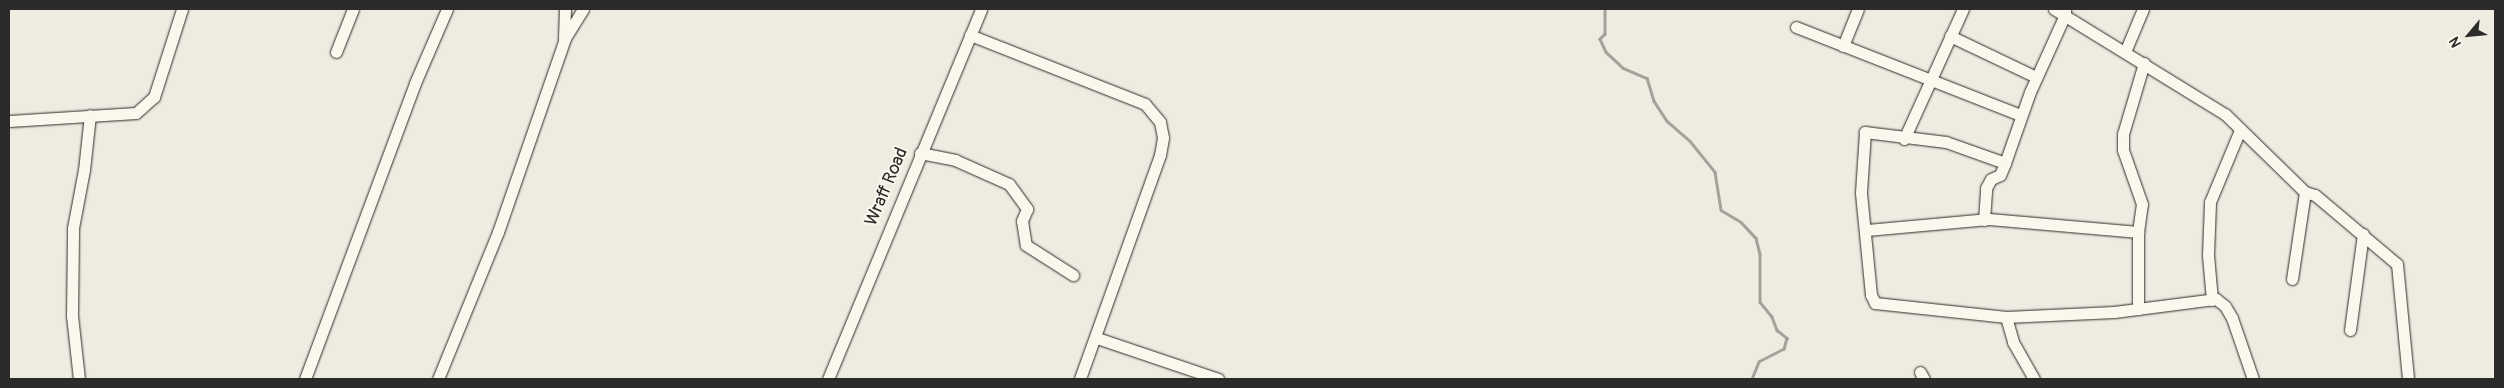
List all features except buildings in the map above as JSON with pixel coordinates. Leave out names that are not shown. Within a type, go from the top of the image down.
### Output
[{"type":"street","points":[[9,121],[136,113],[154,97],[182,9]]},
{"type":"street","points":[[336,52],[353,9]]},
{"type":"street","points":[[305,379],[416,82],[447,9]]},
{"type":"street","points":[[564,40],[565,9]]},
{"type":"street","points":[[438,379],[498,232],[564,40],[583,9]]},
{"type":"street","name":"Wraff Road","points":[[828,379],[981,9]]},
{"type":"street","points":[[1843,46],[1858,9]]},
{"type":"street","points":[[1904,138],[1963,9]]},
{"type":"street","points":[[2054,9],[2065,12],[2225,114],[2305,192],[2315,195],[2364,234],[2397,264],[2408,379]]},
{"type":"street","points":[[2125,52],[2143,9]]},
{"type":"street","points":[[1984,220],[1986,188],[1991,180],[2000,175],[2036,77],[2065,12]]},
{"type":"street","points":[[1796,27],[2021,115]]},
{"type":"street","points":[[970,35],[1145,104],[1160,122],[1163,138],[1160,155],[1097,338],[1080,379]]},
{"type":"street","points":[[1950,36],[2036,77]]},
{"type":"street","points":[[2138,309],[2138,232],[2142,204],[2123,150],[2123,134],[2144,63]]},
{"type":"street","points":[[79,379],[72,316],[73,228],[84,170],[90,115]]},
{"type":"street","points":[[2212,300],[2208,256],[2210,202],[2240,130]]},
{"type":"street","points":[[2005,163],[1946,142],[1865,132],[1861,193],[1867,230],[1871,295],[1875,303],[2006,317],[2138,309],[2212,300],[2221,302],[2232,318],[2254,379]]},
{"type":"street","points":[[920,153],[954,160],[1009,184],[1027,209],[1022,221],[1026,244],[1072,275]]},
{"type":"street","points":[[2292,279],[2305,192]]},
{"type":"street","points":[[1867,230],[1984,220],[2138,232]]},
{"type":"street","points":[[2350,330],[2364,234]]},
{"type":"street","points":[[2006,317],[2013,342],[2034,379]]},
{"type":"street","points":[[1097,338],[1218,379]]},
{"type":"waterway","points":[[1605,9],[1605,34],[1600,39],[1606,52],[1623,68],[1647,78],[1654,101],[1667,121],[1690,141],[1715,172],[1721,210],[1741,222],[1756,238],[1760,254],[1760,302],[1772,317],[1777,330],[1787,338],[1784,349],[1759,362],[1752,379]]}]
